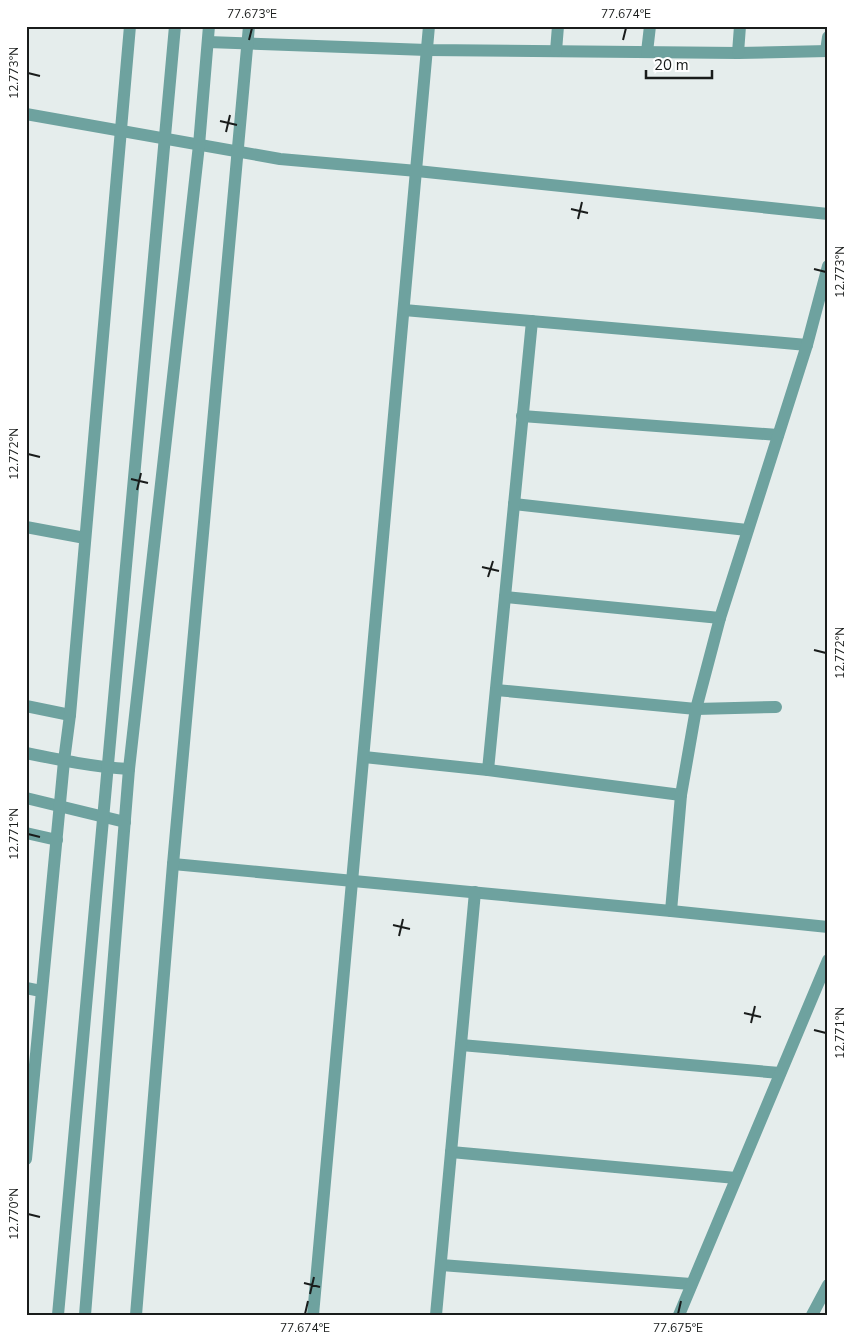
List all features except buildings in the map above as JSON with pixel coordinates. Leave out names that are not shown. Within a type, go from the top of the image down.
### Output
[{"type":"street","points":[[26,1159],[56,840],[70,715],[130,26]]},
{"type":"street","points":[[58,1315],[175,26]]},
{"type":"street","points":[[85,1315],[129,769],[199,145],[209,26]]},
{"type":"street","points":[[136,1315],[173,864],[249,26]]},
{"type":"street","points":[[313,1315],[429,26]]},
{"type":"street","points":[[556,51],[558,26]]},
{"type":"street","points":[[647,52],[650,26]]},
{"type":"street","points":[[738,53],[740,26]]},
{"type":"street","points":[[208,42],[427,50],[738,53],[827,51],[828,37]]},
{"type":"street","points":[[26,114],[280,159],[417,171],[828,214]]},
{"type":"street","points":[[671,911],[681,795],[696,709],[720,618],[807,345],[828,266]]},
{"type":"street","points":[[404,310],[807,345]]},
{"type":"street","points":[[488,770],[532,321]]},
{"type":"street","points":[[522,416],[778,435]]},
{"type":"street","points":[[514,504],[747,530]]},
{"type":"street","points":[[26,527],[86,538]]},
{"type":"street","points":[[505,597],[720,618]]},
{"type":"street","points":[[496,690],[696,709],[776,707]]},
{"type":"street","points":[[26,706],[70,715]]},
{"type":"street","points":[[26,753],[108,768],[129,769]]},
{"type":"street","points":[[364,757],[488,770],[681,795]]},
{"type":"street","points":[[26,798],[125,822]]},
{"type":"street","points":[[26,833],[56,840]]},
{"type":"street","points":[[173,864],[828,927]]},
{"type":"street","points":[[436,1315],[475,892]]},
{"type":"street","points":[[678,1315],[828,960]]},
{"type":"street","points":[[26,988],[42,991]]},
{"type":"street","points":[[461,1045],[780,1072]]},
{"type":"street","points":[[451,1152],[736,1178]]},
{"type":"street","points":[[441,1266],[692,1284]]},
{"type":"street","points":[[812,1315],[828,1285]]}]
